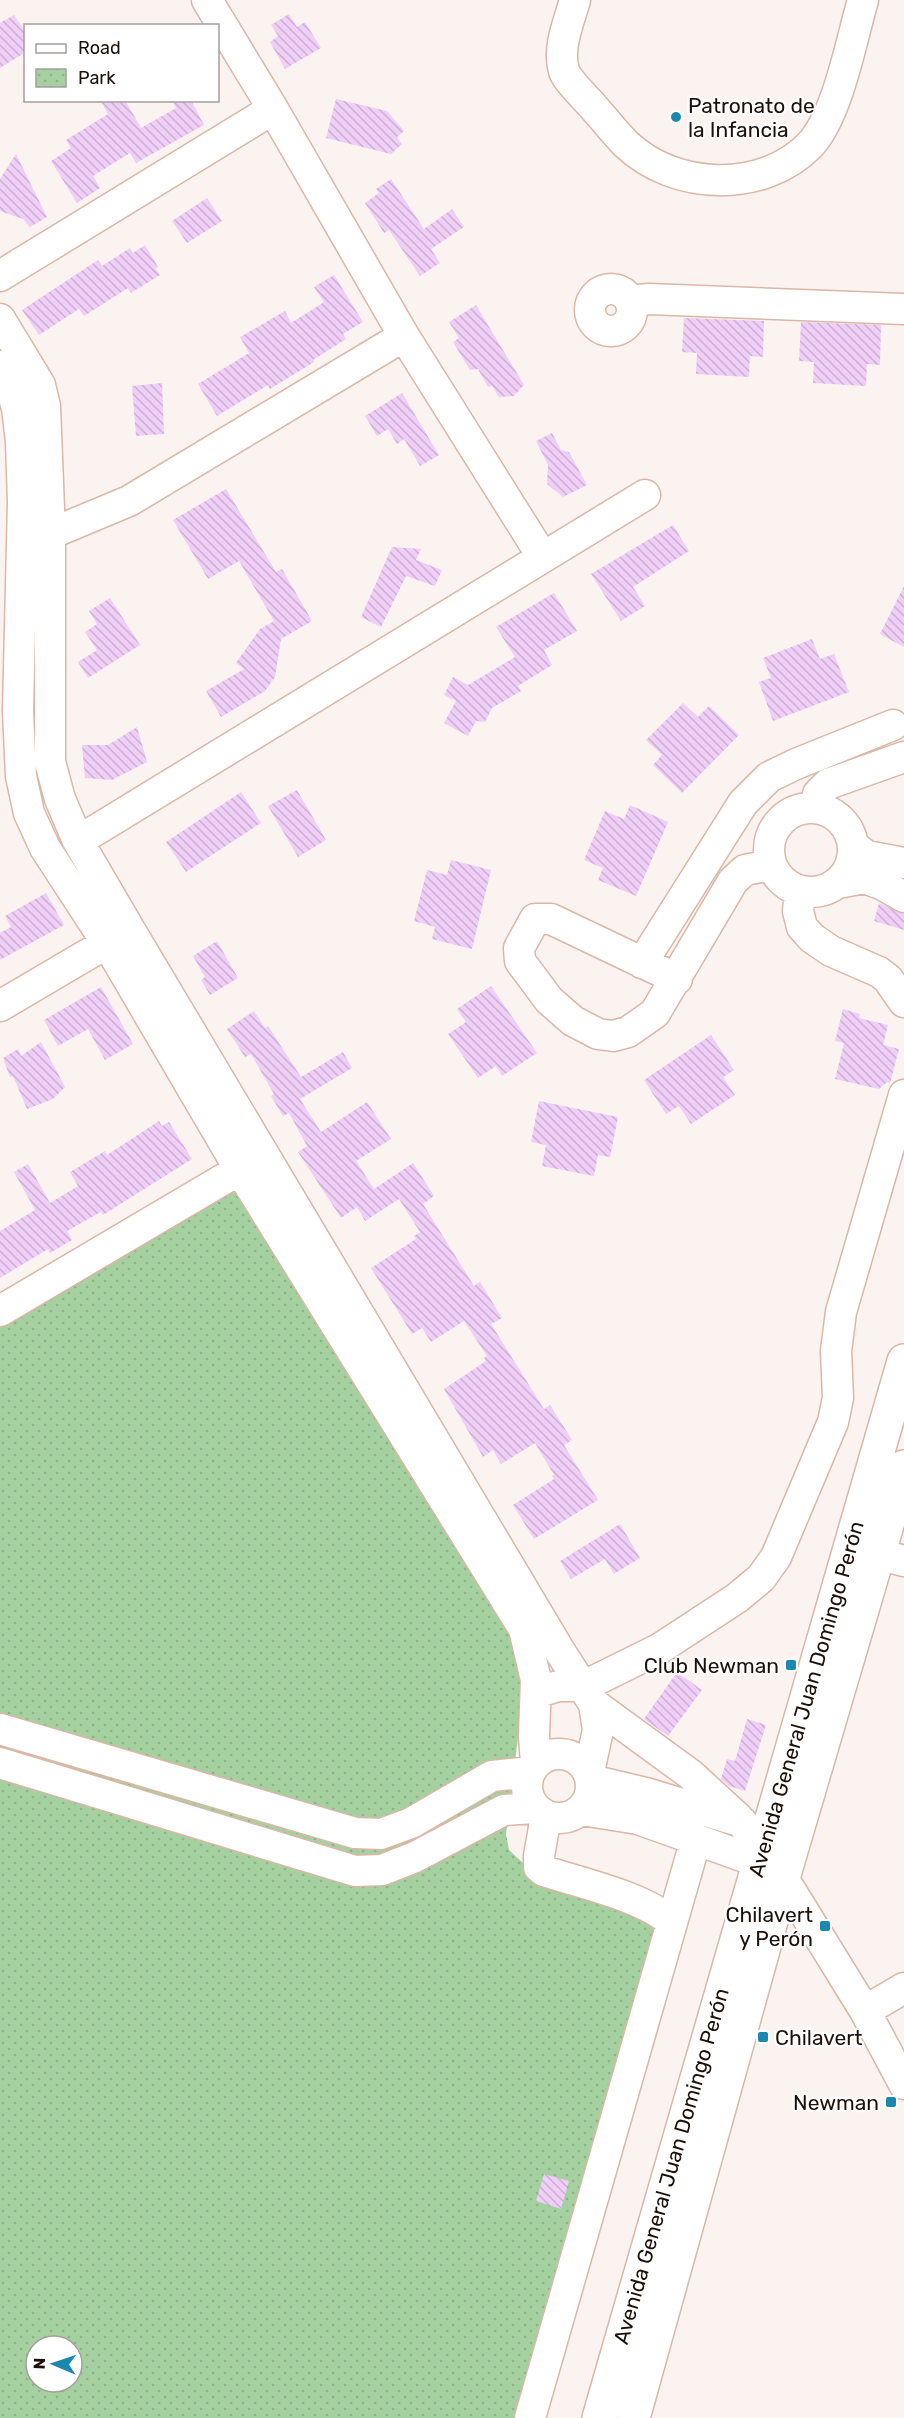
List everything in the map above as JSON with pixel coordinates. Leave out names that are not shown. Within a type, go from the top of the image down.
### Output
[{"type":"main road","name":"Avenida General Juan Domingo Perón","points":[[633,2418],[904,1361]]},
{"type":"main road","name":"Avenida General Juan Domingo Perón","points":[[598,2418],[773,1866],[891,1557],[904,1467]]},
{"type":"street","points":[[207,0],[404,336],[542,556]]},
{"type":"street","points":[[575,0],[561,55],[564,73],[627,145],[652,162],[683,176],[717,181],[752,177],[782,166],[810,145],[827,119],[863,0]]},
{"type":"street","points":[[0,276],[273,110]]},
{"type":"street","points":[[631,302],[649,299],[904,309]]},
{"type":"street","points":[[0,319],[40,385],[21,408],[23,501],[9,713],[21,776],[29,813],[45,848],[119,936]]},
{"type":"street","points":[[50,534],[129,501],[404,336]]},
{"type":"street","points":[[0,366],[21,408],[50,534],[50,762],[60,799],[119,936],[524,1629],[536,1680],[533,1767],[527,1791],[541,1812],[539,1867],[544,1871],[644,1904],[662,1913],[672,1923]]},
{"type":"street","points":[[78,841],[645,495]]},
{"type":"street","points":[[9,713],[50,715]]},
{"type":"street","points":[[642,963],[752,792],[769,777],[893,724]]},
{"type":"street","points":[[814,808],[818,794],[828,783],[904,758]]},
{"type":"street","points":[[752,792],[776,826]]},
{"type":"street","points":[[814,808],[828,812],[840,820],[849,832],[853,846],[852,860],[847,873],[838,883],[826,890],[813,893],[788,886],[778,877],[771,865],[769,846],[776,826],[787,815],[800,809],[814,808]]},
{"type":"street","points":[[853,846],[867,856],[904,863]]},
{"type":"street","points":[[677,979],[551,919],[535,919],[519,948],[520,961],[549,1000],[573,1021],[598,1034],[613,1036],[628,1032],[655,1013],[677,979],[733,880],[745,870],[771,865]]},
{"type":"street","points":[[838,883],[864,878],[904,897]]},
{"type":"street","points":[[800,891],[798,911],[802,927],[812,938],[831,951],[879,972],[888,979],[904,1002]]},
{"type":"street","points":[[0,1006],[119,936]]},
{"type":"street","points":[[536,1693],[558,1686],[589,1695],[719,1611],[761,1578],[776,1557],[833,1422],[837,1398],[836,1351],[840,1312],[904,1095]]},
{"type":"street","points":[[0,1311],[253,1162]]},
{"type":"street","points":[[253,1162],[589,1695],[690,1774],[742,1822],[773,1866],[865,2011],[904,2084]]},
{"type":"street","points":[[582,1810],[590,1796],[590,1776],[598,1730],[589,1695]]},
{"type":"street","points":[[0,1729],[355,1833],[381,1834],[411,1823],[492,1776],[533,1767],[554,1754],[565,1754],[583,1764],[590,1776],[742,1822]]},
{"type":"street","points":[[0,1763],[355,1871],[382,1870],[415,1857],[504,1810],[541,1812],[565,1818],[582,1810],[638,1819],[773,1866]]},
{"type":"street","points":[[530,2418],[696,1839]]},
{"type":"street","points":[[865,2011],[904,1988]]},
{"type":"green space","points":[[236,1186],[510,1635],[524,1690],[506,1834],[509,1850],[541,1880],[647,1914],[658,1930],[520,2418],[0,2418],[0,1326]]},
{"type":"building","points":[[289,14],[297,27],[305,22],[321,48],[285,69],[270,42],[278,36],[271,25]]},
{"type":"building","points":[[14,15],[24,30],[24,53],[0,68],[0,23]]},
{"type":"building","points":[[336,99],[387,111],[404,131],[397,137],[402,144],[391,154],[326,138]]},
{"type":"building","points":[[101,102],[126,102],[141,128],[176,108],[173,102],[192,102],[204,125],[136,163],[130,153],[93,176],[100,188],[77,203],[51,161],[71,148],[66,140],[108,114]]},
{"type":"building","points":[[16,154],[47,217],[30,227],[23,219],[0,211],[0,179]]},
{"type":"building","points":[[391,179],[424,229],[452,209],[464,227],[431,249],[440,263],[420,276],[389,230],[384,233],[365,203],[379,193],[376,189]]},
{"type":"building","points":[[207,198],[222,221],[187,243],[172,221]]},
{"type":"building","points":[[145,245],[160,275],[131,293],[128,288],[84,316],[79,309],[39,335],[22,310],[98,260],[102,266],[130,248],[133,253]]},
{"type":"building","points":[[334,275],[363,322],[343,334],[346,339],[313,360],[314,362],[270,389],[268,385],[217,416],[198,384],[249,353],[240,337],[285,311],[291,323],[324,302],[314,287]]},
{"type":"building","points":[[476,305],[524,385],[514,396],[499,397],[492,386],[488,387],[478,369],[470,370],[453,342],[459,338],[449,322]]},
{"type":"building","points":[[684,318],[764,321],[763,357],[750,356],[749,377],[696,374],[697,353],[682,352]]},
{"type":"building","points":[[801,322],[881,325],[880,365],[867,364],[866,386],[813,383],[814,362],[799,361]]},
{"type":"building","points":[[162,383],[164,434],[136,436],[132,386]]},
{"type":"building","points":[[402,393],[439,455],[420,466],[404,439],[397,444],[388,429],[377,436],[365,416]]},
{"type":"building","points":[[552,433],[561,450],[569,452],[587,485],[563,497],[547,484],[548,465],[536,441]]},
{"type":"building","points":[[226,489],[276,572],[282,569],[312,621],[281,639],[275,677],[265,691],[221,717],[206,691],[244,669],[236,663],[260,629],[274,621],[239,561],[208,579],[173,520]]},
{"type":"building","points":[[673,525],[689,551],[633,587],[645,606],[621,621],[591,574]]},
{"type":"building","points":[[392,547],[421,549],[416,560],[442,570],[435,586],[406,576],[381,627],[361,617]]},
{"type":"building","points":[[904,586],[904,647],[880,634]]},
{"type":"building","points":[[554,593],[577,631],[544,650],[552,665],[518,686],[521,691],[492,708],[485,722],[476,721],[468,736],[444,723],[456,701],[444,695],[453,677],[468,685],[515,657],[496,627]]},
{"type":"building","points":[[110,598],[140,645],[88,678],[78,662],[97,650],[85,632],[97,624],[89,611]]},
{"type":"building","points":[[812,639],[820,659],[834,654],[849,692],[773,721],[759,682],[771,678],[763,658]]},
{"type":"building","points":[[683,703],[698,717],[709,706],[739,735],[682,793],[653,765],[662,755],[646,740]]},
{"type":"building","points":[[137,727],[147,762],[112,780],[85,778],[82,745],[108,745]]},
{"type":"building","points":[[297,790],[326,840],[298,857],[268,806]]},
{"type":"building","points":[[241,792],[261,823],[186,872],[166,842]]},
{"type":"building","points":[[630,805],[668,822],[636,896],[598,880],[603,868],[584,860],[605,811],[624,819]]},
{"type":"building","points":[[451,860],[491,870],[472,949],[432,939],[435,927],[414,921],[427,870],[447,875]]},
{"type":"building","points":[[46,893],[64,925],[0,960],[0,933],[11,927],[5,916]]},
{"type":"building","points":[[879,903],[904,914],[904,930],[874,921]]},
{"type":"building","points":[[217,941],[238,978],[210,995],[201,980],[205,977],[193,956]]},
{"type":"building","points":[[491,986],[537,1053],[502,1076],[496,1066],[478,1078],[448,1034],[466,1022],[457,1009]]},
{"type":"building","points":[[101,987],[133,1044],[105,1060],[88,1029],[58,1046],[44,1020]]},
{"type":"building","points":[[843,1009],[860,1014],[859,1018],[888,1025],[883,1045],[899,1049],[890,1083],[887,1082],[879,1089],[835,1079],[844,1043],[835,1041]]},
{"type":"building","points":[[254,1011],[265,1028],[268,1026],[301,1077],[343,1052],[352,1068],[300,1099],[321,1132],[367,1102],[391,1139],[356,1161],[374,1189],[413,1163],[434,1196],[423,1204],[474,1286],[480,1282],[502,1318],[491,1324],[544,1409],[550,1405],[572,1440],[564,1445],[598,1500],[534,1539],[513,1505],[554,1479],[552,1476],[554,1475],[535,1443],[501,1464],[493,1450],[483,1457],[444,1389],[486,1361],[484,1358],[487,1356],[464,1321],[431,1342],[422,1328],[412,1334],[371,1268],[416,1239],[414,1236],[420,1232],[399,1199],[365,1221],[357,1207],[341,1218],[298,1152],[307,1146],[289,1113],[283,1116],[271,1096],[274,1094],[251,1054],[245,1057],[227,1029]]},
{"type":"building","points":[[711,1035],[734,1070],[723,1077],[735,1095],[691,1124],[679,1106],[666,1114],[644,1080]]},
{"type":"building","points":[[41,1042],[65,1087],[53,1099],[27,1109],[3,1058],[18,1049],[21,1056]]},
{"type":"building","points":[[539,1101],[618,1117],[610,1157],[598,1155],[594,1176],[542,1166],[546,1145],[531,1142]]},
{"type":"building","points":[[159,1121],[162,1126],[169,1122],[192,1159],[103,1215],[101,1212],[67,1231],[72,1240],[50,1253],[48,1249],[0,1278],[0,1231],[35,1210],[14,1172],[28,1164],[50,1203],[78,1186],[70,1172],[105,1151],[107,1155]]},
{"type":"building","points":[[620,1524],[640,1558],[614,1574],[605,1559],[571,1579],[560,1561]]},
{"type":"building","points":[[677,1672],[702,1690],[668,1736],[644,1719]]},
{"type":"building","points":[[747,1719],[766,1725],[745,1791],[729,1786],[721,1779],[727,1759],[735,1761]]},
{"type":"building","points":[[544,2174],[569,2181],[561,2209],[536,2201]]},
{"type":"place","name":"Patronato de la Infancia","points":[[676,117]]},
{"type":"place","name":"Club Newman","points":[[791,1665]]},
{"type":"place","name":"Chilavert y Perón","points":[[825,1926]]},
{"type":"place","name":"Chilavert","points":[[763,2037]]},
{"type":"place","name":"Newman","points":[[891,2102]]}]
